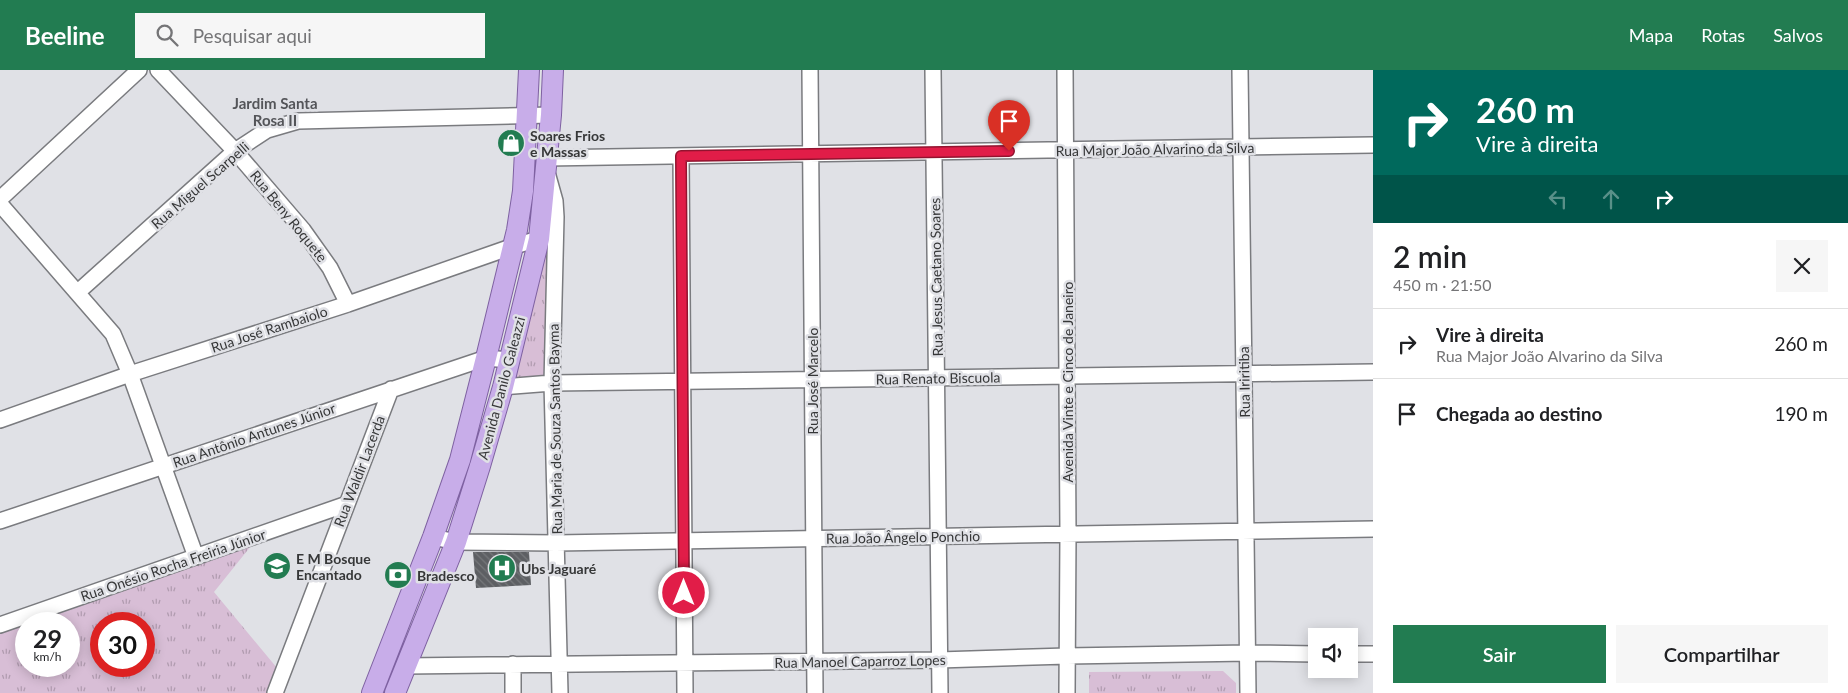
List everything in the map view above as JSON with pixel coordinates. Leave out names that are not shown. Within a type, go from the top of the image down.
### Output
[{"type":"main road","name":"Avenida Danilo Galeazzi","points":[[372,693],[433,537],[460,460],[486,358],[514,246],[523,191],[529,70]]},
{"type":"main road","name":"Avenida Danilo Galeazzi","points":[[395,693],[456,542],[503,387],[539,239],[551,115],[553,70]]},
{"type":"street","points":[[0,199],[139,70]]},
{"type":"street","name":"Rua Beny Roquete","points":[[158,70],[235,151],[303,230],[330,268],[348,304]]},
{"type":"street","name":"Rua José Marcelo","points":[[810,70],[815,693]]},
{"type":"street","name":"Rua Jesus Caetano Soares","points":[[933,70],[940,693]]},
{"type":"street","name":"Avenida Vinte e Cinco de Janeiro","points":[[1065,70],[1068,534],[1067,693]]},
{"type":"street","name":"Rua Iriritiba","points":[[1240,70],[1248,693]]},
{"type":"street","name":"Rua Miguel Scarpelli","points":[[78,292],[235,151],[267,130],[298,121],[551,115]]},
{"type":"street","name":"Rua Major João Alvarino da Silva","points":[[546,162],[681,156],[1373,145]]},
{"type":"street","points":[[681,156],[685,693]]},
{"type":"street","name":"Rua Maria de Souza Santos Bayma","points":[[546,162],[555,200],[556,217],[552,383],[560,693]]},
{"type":"street","points":[[0,204],[113,334],[130,374],[196,557]]},
{"type":"street","name":"Rua José Rambaiolo","points":[[0,420],[130,374],[348,304],[539,239]]},
{"type":"street","name":"Rua Antônio Antunes Júnior","points":[[0,521],[486,358],[509,360]]},
{"type":"street","name":"Rua Renato Biscuola","points":[[503,387],[552,383],[1373,372]]},
{"type":"street","name":"Rua Waldir Lacerda","points":[[275,693],[391,390]]},
{"type":"street","name":"Rua Onésio Rocha Freiria Júnior","points":[[0,626],[347,504]]},
{"type":"street","name":"Rua João Ângelo Ponchio","points":[[433,537],[456,542],[556,543],[1373,529]]},
{"type":"street","name":"Rua Manoel Caparroz Lopes","points":[[405,666],[815,662],[1248,653],[1308,654]]},
{"type":"street","points":[[1358,654],[1373,654]]},
{"type":"street","points":[[513,664],[513,693]]},
{"type":"green space","points":[[547,244],[548,375],[539,379],[516,382],[512,375]]},
{"type":"green space","points":[[255,541],[214,592],[277,668],[267,693],[0,693],[0,630],[15,625],[15,677],[80,677],[80,612],[52,612]]},
{"type":"green space","points":[[1223,671],[1236,683],[1236,693],[1089,693],[1089,672]]},
{"type":"building","name":"Ubs Jaguaré","points":[[473,552],[529,552],[531,585],[476,588]]},
{"type":"place","name":"Soares Frios e Massas","points":[[511,143]]},
{"type":"place","name":"E M Bosque Encantado","points":[[277,566]]},
{"type":"place","name":"Ubs Jaguaré","points":[[502,568]]},
{"type":"place","name":"Bradesco","points":[[398,575]]},
{"type":"district","name":"Jardim Santa Rosa II","points":[[275,112]]},
{"type":"route","points":[[684,593],[681,156],[1009,151]]}]
